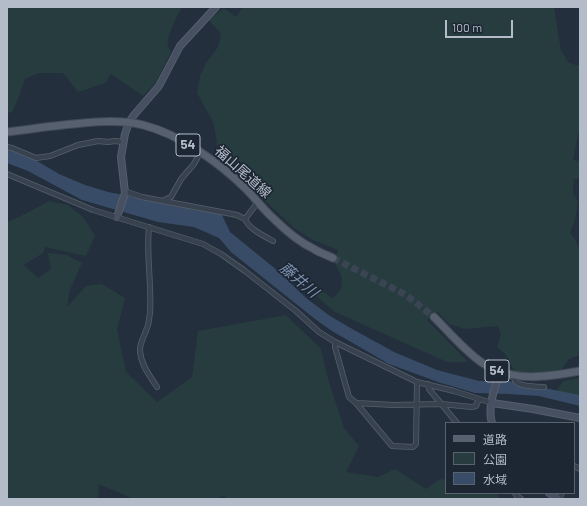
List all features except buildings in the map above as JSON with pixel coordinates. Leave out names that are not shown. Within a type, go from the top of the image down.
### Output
[{"type":"main road","name":"福山尾道線","points":[[7,132],[108,121],[129,122],[162,132],[177,138],[225,170],[289,233],[313,249],[333,258]]},
{"type":"main road","name":"54","points":[[434,317],[471,353],[499,375],[533,377],[556,376],[580,372]]},
{"type":"street","points":[[117,217],[124,193],[121,157],[123,142],[129,122],[160,86],[180,46],[216,7]]},
{"type":"street","points":[[7,147],[36,158],[50,156],[78,145],[98,141],[123,142]]},
{"type":"street","points":[[162,202],[171,197],[181,179],[194,164],[200,153]]},
{"type":"street","points":[[7,174],[93,210],[203,244],[221,254],[245,271],[296,311],[319,332],[335,342],[417,382],[479,399],[492,400],[580,418]]},
{"type":"street","points":[[124,193],[162,202],[237,215],[245,219],[252,228],[273,241]]},
{"type":"street","points":[[245,219],[258,202]]},
{"type":"street","points":[[149,227],[150,312],[148,327],[140,349],[144,367],[157,387]]},
{"type":"street","points":[[335,342],[335,347],[350,397],[392,446],[413,447],[416,444],[417,382]]},
{"type":"street","points":[[492,422],[490,417],[492,400],[499,375]]},
{"type":"street","points":[[514,376],[517,383],[535,387],[544,387]]},
{"type":"street","points":[[428,384],[429,389],[456,422]]},
{"type":"street","points":[[356,403],[394,405],[441,404],[472,407],[476,406],[479,399]]},
{"type":"green space","points":[[7,7],[182,7],[172,26],[169,37],[168,46],[171,52],[156,82],[143,96],[111,74],[105,83],[78,92],[63,73],[39,73],[25,79],[12,112],[7,113]]},
{"type":"green space","points":[[243,7],[554,7],[561,51],[569,63],[580,66],[580,125],[573,160],[580,161],[580,179],[574,179],[573,194],[578,201],[575,221],[570,232],[580,248],[580,355],[569,359],[559,373],[522,379],[514,370],[506,355],[497,347],[501,335],[498,326],[465,329],[449,324],[438,312],[427,320],[468,362],[447,362],[335,312],[307,288],[310,282],[332,298],[341,289],[342,277],[334,262],[338,250],[311,239],[294,228],[219,157],[214,124],[197,93],[200,76],[206,63],[218,47],[221,34],[209,20],[224,8],[236,17]]},
{"type":"green space","points":[[49,201],[68,205],[83,217],[95,236],[86,256],[45,247],[43,253],[24,265],[38,278],[51,269],[48,253],[66,255],[82,263],[70,290],[67,307],[86,286],[102,284],[125,298],[117,329],[126,372],[157,402],[192,377],[198,331],[286,315],[321,349],[329,382],[344,428],[359,446],[346,472],[378,477],[395,469],[426,489],[440,479],[445,480],[445,494],[497,494],[500,499],[227,499],[224,495],[217,499],[134,499],[98,484],[99,494],[96,499],[7,499],[7,222]]},
{"type":"green space","points":[[580,378],[580,399],[554,395],[563,381]]},
{"type":"water","points":[[7,150],[32,158],[59,174],[85,185],[108,192],[221,213],[230,232],[278,271],[306,298],[330,316],[394,352],[437,370],[479,381],[508,381],[580,395],[580,406],[539,396],[475,393],[438,382],[389,364],[332,331],[315,319],[231,252],[219,238],[194,227],[158,222],[82,200],[28,171],[7,163]]},
{"type":"tunnel","points":[[333,258],[406,295],[434,317]]},
{"type":"water label","name":"藤井川","points":[[299,280]]}]
